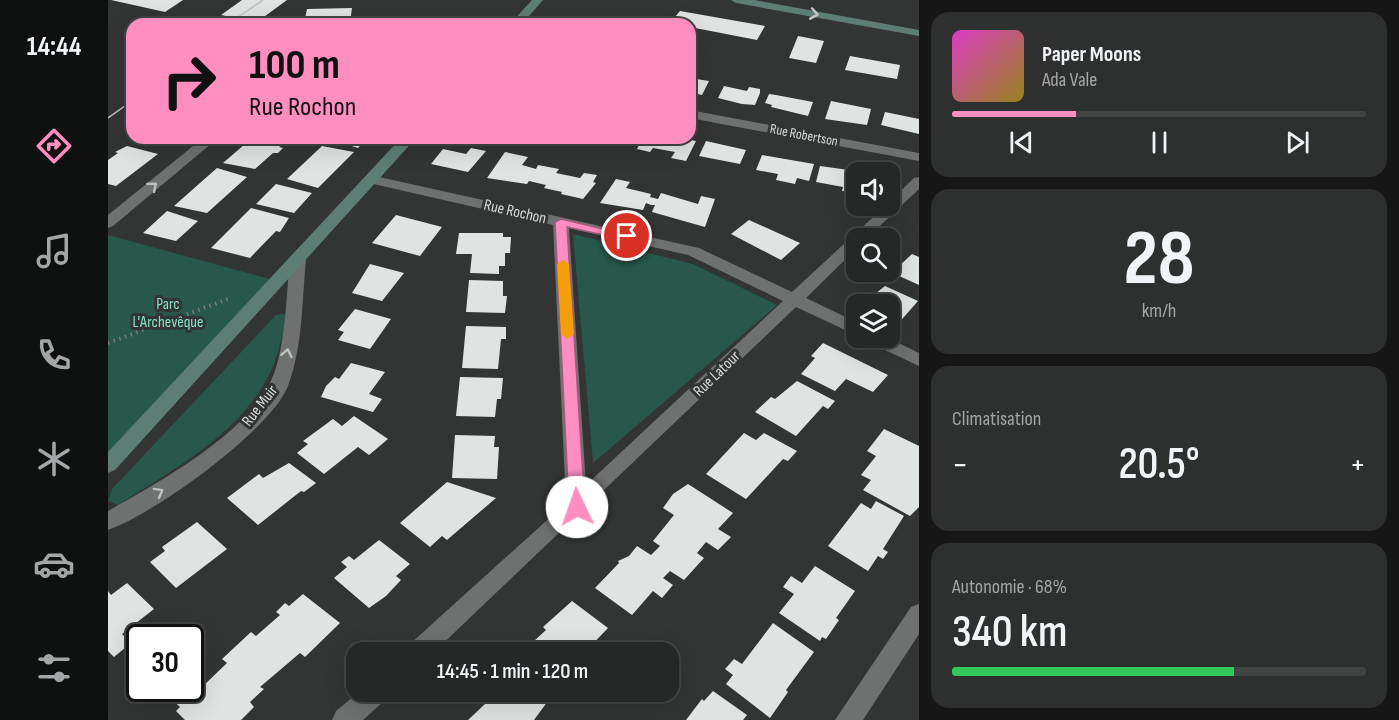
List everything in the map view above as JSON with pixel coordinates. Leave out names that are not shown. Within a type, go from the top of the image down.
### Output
[{"type":"street","points":[[522,18],[538,0]]},
{"type":"street","points":[[736,0],[919,33]]},
{"type":"street","points":[[798,0],[919,22]]},
{"type":"street","name":"Rue Robertson","points":[[696,115],[919,157]]},
{"type":"street","points":[[108,223],[204,144]]},
{"type":"street","points":[[108,465],[403,144]]},
{"type":"street","name":"Rue Rochon","points":[[370,180],[693,251],[846,324]]},
{"type":"street","name":"Rue Latour","points":[[870,228],[919,181]]},
{"type":"street","points":[[561,222],[577,507]]},
{"type":"street","name":"Rue Latour","points":[[429,642],[577,507],[846,251]]},
{"type":"street","name":"Rue Muir","points":[[108,520],[182,479],[247,426],[278,387],[288,353],[298,259]]},
{"type":"street","points":[[894,348],[919,360]]},
{"type":"street","points":[[848,720],[919,614]]},
{"type":"street","points":[[345,720],[365,702]]},
{"type":"path","points":[[108,343],[277,281]]},
{"type":"green space","points":[[573,234],[693,264],[777,305],[593,463]]},
{"type":"green space","name":"Parc L'Archevêque","points":[[108,235],[277,281],[108,465]]},
{"type":"green space","points":[[285,314],[287,320],[268,377],[255,398],[239,417],[202,450],[160,479],[118,505],[108,501],[112,489],[276,315]]},
{"type":"building","points":[[111,0],[183,0],[165,12]]},
{"type":"building","points":[[242,0],[287,0],[262,18],[236,18],[221,15]]},
{"type":"building","points":[[352,8],[351,18],[305,18],[307,9]]},
{"type":"building","points":[[680,11],[765,26],[757,40],[696,28],[696,18],[674,18]]},
{"type":"building","points":[[798,36],[824,41],[816,63],[789,58]]},
{"type":"building","points":[[850,56],[900,65],[897,79],[845,70]]},
{"type":"building","points":[[696,79],[709,81],[702,95],[696,94]]},
{"type":"building","points":[[724,86],[747,91],[749,87],[760,89],[760,93],[755,105],[742,104],[718,98]]},
{"type":"building","points":[[769,94],[813,102],[808,116],[771,107],[772,105],[765,103]]},
{"type":"building","points":[[831,101],[871,109],[867,125],[825,119]]},
{"type":"building","points":[[885,112],[919,119],[919,134],[881,125]]},
{"type":"building","points":[[706,141],[746,150],[740,164],[699,156]]},
{"type":"building","points":[[245,144],[283,144],[279,147],[283,148],[278,153],[273,153],[255,169],[223,163]]},
{"type":"building","points":[[345,144],[362,144],[358,148]]},
{"type":"building","points":[[640,144],[694,144],[686,161],[671,158],[675,152],[653,148],[650,152],[637,149]]},
{"type":"building","points":[[127,146],[158,154],[116,186],[108,184],[108,160],[118,153],[115,152]]},
{"type":"building","points":[[322,146],[354,152],[318,188],[287,179]]},
{"type":"building","points":[[471,148],[486,151],[468,172],[431,164],[443,149],[466,154]]},
{"type":"building","points":[[505,152],[528,157],[522,165],[536,169],[538,165],[559,169],[556,173],[580,178],[584,173],[597,175],[593,182],[596,183],[583,199],[561,194],[562,192],[544,188],[546,185],[529,181],[527,184],[487,178]]},
{"type":"building","points":[[762,155],[814,164],[809,181],[797,178],[795,184],[776,180],[778,174],[756,170]]},
{"type":"building","points":[[820,166],[846,170],[846,192],[842,191],[843,187],[816,182]]},
{"type":"building","points":[[217,168],[247,177],[207,213],[174,206]]},
{"type":"building","points":[[616,179],[630,182],[626,188],[651,194],[650,197],[658,199],[661,193],[698,204],[701,196],[715,199],[705,227],[652,212],[655,205],[646,203],[643,210],[600,203]]},
{"type":"building","points":[[276,184],[312,193],[294,213],[256,204]]},
{"type":"building","points":[[251,208],[289,218],[280,232],[276,231],[250,258],[211,248]]},
{"type":"building","points":[[167,211],[198,221],[176,241],[143,233]]},
{"type":"building","points":[[396,215],[442,227],[420,256],[372,243]]},
{"type":"building","points":[[749,220],[800,243],[781,260],[731,234]]},
{"type":"building","points":[[459,233],[503,233],[503,237],[511,237],[510,253],[505,253],[505,266],[499,266],[499,274],[470,273],[472,254],[456,254]]},
{"type":"building","points":[[912,254],[919,257],[919,285],[900,276],[902,270],[900,265]]},
{"type":"building","points":[[370,264],[404,273],[382,301],[352,293]]},
{"type":"building","points":[[469,280],[503,281],[503,296],[507,296],[505,313],[466,312]]},
{"type":"building","points":[[885,286],[918,301],[900,321],[900,294],[875,294]]},
{"type":"building","points":[[355,309],[391,319],[370,349],[338,340],[344,332],[338,330]]},
{"type":"building","points":[[466,326],[506,327],[506,339],[501,339],[498,369],[462,368]]},
{"type":"building","points":[[823,343],[888,375],[873,392],[846,379],[835,391],[801,374],[815,358],[811,356]]},
{"type":"building","points":[[351,363],[385,372],[369,394],[382,399],[373,412],[321,397],[326,386],[335,377],[339,379]]},
{"type":"building","points":[[460,377],[503,378],[501,399],[497,399],[495,417],[456,416]]},
{"type":"building","points":[[797,381],[835,401],[828,409],[823,406],[796,436],[755,412],[771,397],[775,399]]},
{"type":"building","points":[[354,416],[388,439],[369,455],[358,447],[324,474],[297,453],[308,444],[303,441],[333,419],[342,426]]},
{"type":"building","points":[[884,429],[919,446],[919,507],[910,516],[863,490],[871,480],[861,475],[876,456],[867,451]]},
{"type":"building","points":[[744,433],[756,440],[764,433],[797,451],[788,461],[783,459],[746,499],[706,474]]},
{"type":"building","points":[[455,435],[495,436],[494,447],[499,447],[497,479],[452,478]]},
{"type":"building","points":[[289,463],[316,483],[304,492],[301,491],[258,525],[227,498],[259,474],[263,478]]},
{"type":"building","points":[[447,482],[496,498],[447,540],[442,536],[430,547],[400,523]]},
{"type":"building","points":[[688,484],[733,513],[718,529],[731,537],[718,550],[706,542],[697,553],[704,558],[684,580],[670,571],[663,578],[673,585],[662,598],[653,591],[632,615],[595,588],[619,563],[618,561],[629,556],[637,546],[651,555],[660,546],[653,541],[674,515],[663,508],[673,494]]},
{"type":"building","points":[[876,501],[904,516],[883,549],[888,552],[883,559],[878,556],[868,571],[828,546],[861,503],[871,509]]},
{"type":"building","points":[[197,522],[227,549],[176,588],[150,562],[165,551],[162,547]]},
{"type":"building","points":[[379,540],[410,564],[396,576],[401,580],[386,596],[369,608],[334,578],[347,567],[341,562],[349,556],[354,560]]},
{"type":"building","points":[[815,566],[855,591],[836,618],[839,620],[826,639],[822,637],[820,641],[779,613],[794,594],[783,587],[791,576],[802,583]]},
{"type":"building","points":[[127,583],[154,609],[135,624],[126,624],[126,631],[122,634],[126,638],[126,647],[114,657],[108,651],[108,591],[111,595]]},
{"type":"building","points":[[303,594],[340,623],[305,657],[300,653],[260,687],[264,689],[250,702],[254,707],[241,720],[185,720],[176,711],[180,707],[175,702],[204,702],[204,685],[227,663],[222,659],[251,632],[256,636],[280,615],[276,612],[285,603],[289,606]]},
{"type":"building","points":[[572,601],[608,628],[595,642],[533,642],[546,630],[543,627]]},
{"type":"building","points":[[773,623],[814,652],[786,690],[788,692],[770,718],[726,684],[733,675],[725,669],[734,659],[742,664]]},
{"type":"building","points":[[713,691],[747,715],[743,720],[686,720],[702,699],[704,701]]},
{"type":"building","points":[[482,702],[547,702],[534,720],[468,720],[485,704]]},
{"type":"tram line","points":[[237,18],[263,0]]},
{"type":"tram line","points":[[108,118],[126,105]]},
{"type":"slow traffic","points":[[563,264],[567,334]]},
{"type":"route","points":[[577,507],[561,222],[627,236]]}]
